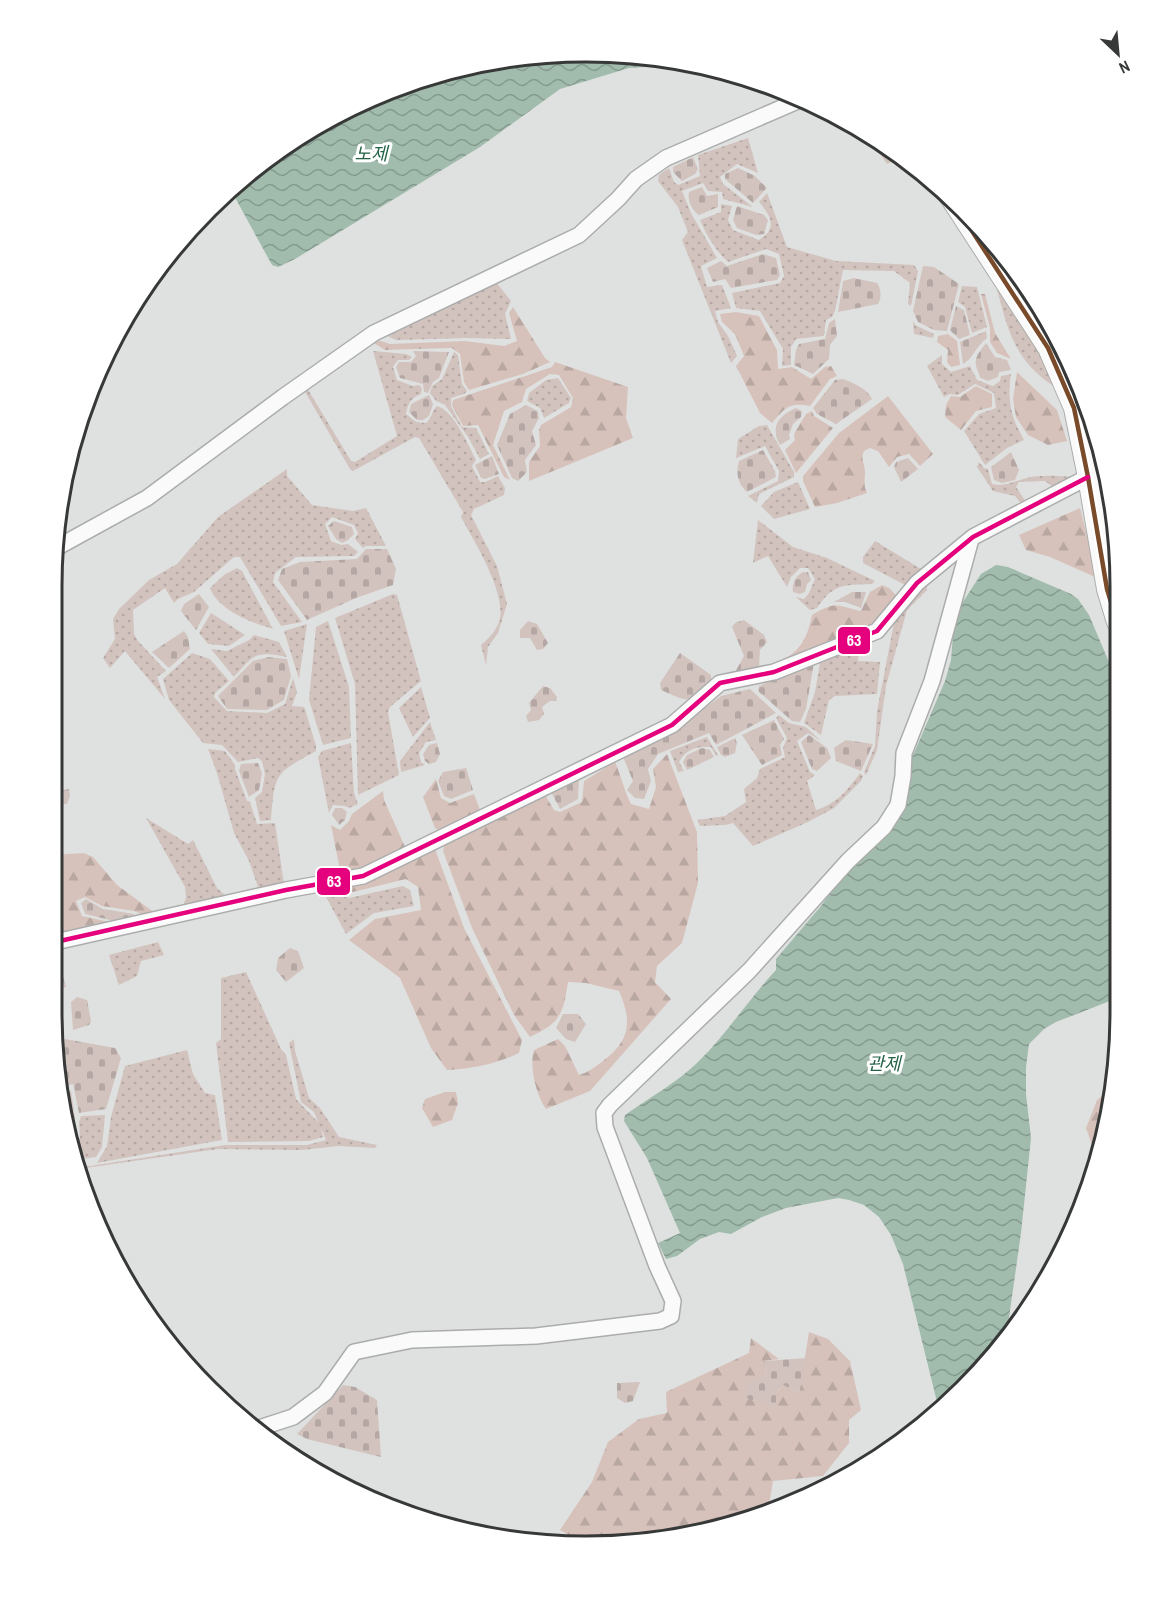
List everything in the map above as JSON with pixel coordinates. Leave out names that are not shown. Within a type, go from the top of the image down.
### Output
[{"type":"main road","points":[[973,232],[1048,348],[1074,408],[1110,599]]},
{"type":"street","points":[[64,544],[147,498],[374,333],[579,235],[636,179],[666,158],[792,103]]},
{"type":"street","points":[[1074,408],[1077,400]]},
{"type":"street","points":[[62,941],[286,890],[363,876],[672,725],[720,683],[774,672],[877,631],[917,583],[971,539],[1088,477]]},
{"type":"street","points":[[265,1425],[293,1416],[325,1393],[354,1352],[412,1340],[536,1336],[660,1321],[671,1316],[673,1301],[657,1266],[605,1127],[604,1113],[749,970],[848,861],[884,827],[898,805],[904,753],[932,681],[971,539]]},
{"type":"green space","points":[[748,138],[758,173],[737,164],[720,177],[723,184],[753,207],[723,199],[722,192],[708,191],[703,183],[682,191],[691,213],[717,258],[701,266],[707,287],[722,285],[731,308],[715,311],[718,322],[728,336],[737,356],[731,363],[682,240],[688,232],[678,207],[658,181],[659,175],[669,168],[674,182],[678,185],[700,176],[698,155]]},
{"type":"green space","points":[[878,151],[893,161],[887,164]]},
{"type":"green space","points":[[693,157],[698,169],[695,174],[682,181],[673,172],[673,167]]},
{"type":"green space","points":[[738,168],[755,176],[767,188],[753,203],[725,179],[725,174]]},
{"type":"green space","points":[[702,187],[707,196],[718,194],[718,207],[699,215],[689,202],[689,192]]},
{"type":"green space","points":[[767,193],[787,247],[836,261],[914,265],[918,271],[911,306],[908,304],[910,283],[894,271],[843,270],[835,311],[832,317],[826,320],[824,336],[796,339],[791,347],[791,365],[782,366],[783,349],[760,311],[736,308],[732,293],[780,283],[784,276],[779,254],[766,249],[728,262],[719,253],[700,220],[721,212],[721,204],[732,206],[728,220],[733,230],[759,240],[771,226],[767,212],[759,202]]},
{"type":"green space","points":[[737,206],[764,215],[768,220],[764,234],[756,235],[737,228],[733,220]]},
{"type":"green space","points":[[763,254],[776,258],[780,275],[777,280],[731,288],[725,279],[713,282],[707,268],[721,261],[727,266]]},
{"type":"green space","points":[[996,259],[1040,324],[1071,385],[1074,396]]},
{"type":"green space","points":[[923,266],[934,267],[959,284],[947,331],[934,330],[918,322],[913,311]]},
{"type":"green space","points":[[854,278],[877,283],[880,293],[878,304],[838,312],[843,281]]},
{"type":"green space","points":[[496,282],[511,301],[505,314],[511,339],[396,340],[383,334]]},
{"type":"green space","points":[[995,282],[1039,347],[1058,389],[1031,367],[1014,343]]},
{"type":"green space","points":[[962,286],[977,287],[987,327],[972,333],[965,307],[958,302]]},
{"type":"green space","points":[[981,294],[985,294],[995,333],[1011,359],[997,353],[990,342],[990,328]]},
{"type":"green space","points":[[956,306],[964,310],[970,335],[959,339],[950,330]]},
{"type":"green space","points":[[513,307],[545,358],[550,362],[523,374],[469,390],[464,382],[460,354],[452,348],[385,350],[372,342],[375,339],[390,344],[465,341],[504,346],[517,341],[509,313]]},
{"type":"green space","points":[[736,312],[759,316],[777,350],[778,369],[792,367],[811,379],[825,367],[831,366],[837,376],[830,379],[810,406],[788,407],[772,423],[760,413],[736,366],[744,356],[735,334],[722,322],[720,314]]},
{"type":"green space","points":[[835,319],[837,336],[830,345],[829,359],[813,374],[794,365],[799,344],[825,339],[829,323]]},
{"type":"green space","points":[[913,321],[915,325],[934,334],[933,338],[914,334]]},
{"type":"green space","points":[[986,331],[987,338],[963,364],[960,342]]},
{"type":"green space","points":[[948,334],[957,341],[960,365],[951,367],[947,362],[948,350],[937,342],[938,336]]},
{"type":"green space","points":[[986,343],[995,357],[1007,360],[1011,370],[999,372],[998,377],[988,381],[981,378],[976,367],[977,356]]},
{"type":"green space","points":[[373,351],[406,354],[412,357],[409,360],[398,360],[393,367],[397,380],[413,386],[419,385],[422,388],[421,394],[410,401],[406,414],[416,422],[426,423],[437,406],[443,409],[455,421],[469,446],[476,460],[472,466],[480,482],[498,476],[505,488],[504,495],[474,509],[471,515],[497,566],[507,604],[498,633],[488,647],[486,665],[481,645],[494,632],[499,622],[499,598],[488,568],[461,517],[463,512],[419,438],[415,437],[353,471],[304,390],[307,388],[351,461],[355,462],[397,436]]},
{"type":"green space","points":[[413,351],[449,352],[439,378],[433,382],[428,393],[424,392],[423,384],[400,378],[396,367],[399,362],[411,362],[416,356]]},
{"type":"green space","points":[[454,352],[458,355],[462,384],[467,391],[451,398],[451,406],[462,427],[476,428],[489,454],[480,459],[468,437],[445,405],[436,401],[430,393],[432,386],[442,379]]},
{"type":"green space","points":[[942,355],[942,364],[951,372],[970,366],[977,380],[993,386],[1000,381],[1001,376],[1011,374],[1011,408],[1024,440],[1007,448],[985,465],[964,431],[979,414],[996,408],[994,393],[975,384],[958,395],[950,394],[944,397],[927,366]]},
{"type":"green space","points":[[555,362],[628,387],[626,418],[633,438],[529,481],[529,462],[540,446],[541,425],[571,407],[573,398],[559,375],[550,374],[526,389],[522,402],[504,411],[493,445],[510,480],[504,477],[478,425],[463,426],[452,405],[453,400],[552,367]]},
{"type":"green space","points":[[1017,372],[1057,410],[1067,441],[1048,445],[1028,435],[1016,417],[1013,399]]},
{"type":"green space","points":[[558,378],[571,398],[569,403],[544,418],[540,408],[527,401],[529,393],[546,380]]},
{"type":"green space","points":[[843,379],[863,389],[872,399],[836,424],[817,414],[813,408],[835,380]]},
{"type":"green space","points":[[976,386],[992,394],[992,407],[976,411],[961,430],[945,417],[946,405],[951,396],[960,397]]},
{"type":"green space","points":[[429,395],[433,404],[429,416],[423,420],[417,420],[409,412],[411,404]]},
{"type":"green space","points":[[888,396],[933,454],[920,466],[909,454],[897,457],[889,467],[878,451],[870,448],[864,451],[862,457],[867,493],[837,503],[815,507],[803,481],[803,476],[839,433]]},
{"type":"green space","points":[[526,405],[538,411],[539,418],[532,431],[536,445],[525,460],[527,472],[518,481],[512,478],[497,445],[510,414]]},
{"type":"green space","points":[[796,408],[802,411],[801,417],[793,424],[790,439],[780,445],[776,427],[780,418]]},
{"type":"green space","points":[[812,411],[814,416],[833,428],[796,473],[785,450],[795,440],[794,434],[806,414]]},
{"type":"green space","points":[[767,425],[794,472],[794,477],[759,494],[757,503],[748,496],[778,481],[779,471],[765,446],[736,458],[738,439],[759,426]]},
{"type":"green space","points":[[763,450],[776,477],[747,492],[738,478],[739,461]]},
{"type":"green space","points":[[1011,452],[1019,470],[1015,480],[1002,483],[994,480],[991,467]]},
{"type":"green space","points":[[492,456],[499,474],[485,479],[481,478],[475,465]]},
{"type":"green space","points":[[908,458],[918,469],[901,482],[894,467],[896,462]]},
{"type":"green space","points":[[979,462],[988,469],[992,484],[996,485],[1039,476],[1072,477],[1053,487],[1045,481],[1019,482],[1016,487],[1026,502],[1020,502],[1015,496],[993,491],[977,467]]},
{"type":"green space","points":[[287,469],[287,476],[312,505],[353,511],[366,508],[386,546],[363,548],[355,539],[358,533],[354,525],[332,517],[325,524],[331,541],[341,545],[348,544],[358,552],[354,556],[296,557],[275,573],[273,582],[302,622],[281,626],[240,557],[234,557],[194,592],[174,603],[165,588],[133,610],[134,634],[166,671],[157,677],[165,699],[125,651],[110,668],[103,658],[115,639],[113,619],[119,609],[149,580],[177,564],[218,517]]},
{"type":"green space","points":[[798,482],[810,509],[774,519],[761,506],[774,492]]},
{"type":"green space","points":[[1080,508],[1095,567],[1095,577],[1050,557],[1026,550],[1019,535]]},
{"type":"green space","points":[[758,520],[793,547],[827,558],[875,581],[872,584],[840,587],[829,594],[817,608],[810,610],[796,597],[804,599],[815,579],[808,568],[800,568],[791,577],[787,587],[768,556],[753,563]]},
{"type":"green space","points":[[334,521],[352,527],[354,534],[342,543],[336,539],[328,526]]},
{"type":"green space","points":[[875,541],[921,569],[905,585],[863,563],[863,557]]},
{"type":"green space","points":[[366,549],[387,549],[396,569],[393,585],[356,598],[307,620],[278,580],[282,569],[300,562],[357,559]]},
{"type":"green space","points":[[237,568],[242,571],[273,629],[255,623],[228,609],[214,596],[210,588],[224,575]]},
{"type":"green space","points":[[803,572],[808,572],[811,580],[805,592],[800,594],[793,592],[795,581]]},
{"type":"green space","points":[[927,581],[927,590],[907,610],[886,686],[877,750],[866,775],[864,772],[875,746],[877,711],[894,623]]},
{"type":"green space","points":[[882,585],[889,588],[899,598],[873,628],[774,668],[765,666],[784,659],[797,649],[806,635],[812,615],[831,606],[861,611],[870,592]]},
{"type":"green space","points":[[852,592],[866,592],[861,608],[845,602],[834,602]]},
{"type":"green space","points":[[199,594],[209,607],[196,630],[181,611],[184,604]]},
{"type":"green space","points":[[393,594],[397,595],[421,681],[390,707],[388,712],[399,775],[358,795],[355,684],[335,618]]},
{"type":"green space","points":[[211,613],[245,635],[229,646],[208,644],[199,633]]},
{"type":"green space","points":[[744,620],[764,635],[767,642],[760,650],[759,666],[751,671],[734,674],[744,656],[732,627],[735,623]]},
{"type":"green space","points":[[328,621],[349,687],[351,738],[323,745],[309,700],[316,627]]},
{"type":"green space","points":[[528,621],[537,624],[548,643],[543,649],[537,650],[530,638],[520,638],[520,630]]},
{"type":"green space","points":[[307,624],[299,679],[284,631]]},
{"type":"green space","points":[[184,631],[188,637],[190,649],[169,668],[152,652]]},
{"type":"green space","points":[[254,635],[279,642],[287,657],[268,654],[256,656],[246,663],[234,677],[211,649],[227,651]]},
{"type":"green space","points":[[860,644],[858,661],[880,662],[877,694],[835,696],[829,700],[821,735],[804,723],[815,692],[820,663]]},
{"type":"green space","points":[[192,653],[210,659],[229,681],[215,693],[214,697],[227,711],[267,713],[285,704],[293,678],[297,692],[292,706],[304,707],[316,751],[292,765],[279,776],[274,793],[271,820],[260,821],[255,798],[262,792],[265,774],[262,761],[258,758],[238,762],[222,745],[203,743],[169,700],[163,679]]},
{"type":"green space","points":[[680,653],[711,675],[711,681],[698,694],[689,699],[661,690],[660,683]]},
{"type":"green space","points":[[268,657],[287,659],[291,676],[284,700],[267,710],[227,709],[218,696],[253,661]]},
{"type":"green space","points":[[814,663],[806,709],[800,722],[792,721],[758,691],[759,686]]},
{"type":"green space","points":[[543,686],[550,688],[557,697],[556,701],[550,701],[542,707],[544,714],[539,720],[528,722],[526,716],[531,710],[529,703]]},
{"type":"green space","points":[[421,687],[430,718],[413,737],[399,708]]},
{"type":"green space","points":[[750,689],[776,713],[716,745],[709,733],[658,754],[648,769],[651,781],[644,799],[635,798],[627,790],[633,781],[624,755],[673,731],[721,696]]},
{"type":"green space","points":[[779,715],[789,723],[806,727],[821,741],[808,733],[797,741],[810,772],[815,775],[807,781],[816,810],[841,796],[860,773],[863,776],[861,781],[834,808],[753,846],[733,823],[700,826],[697,820],[725,816],[746,802],[744,789],[757,778],[760,769],[785,757],[783,748],[787,738],[776,718]]},
{"type":"green space","points":[[774,720],[784,739],[780,745],[782,755],[762,765],[742,735]]},
{"type":"green space","points":[[430,722],[436,740],[426,742],[419,753],[421,762],[425,765],[401,772],[400,761]]},
{"type":"green space","points":[[809,735],[827,748],[831,758],[817,771],[812,769],[801,742]]},
{"type":"green space","points":[[707,737],[718,755],[716,756],[711,747],[693,749],[679,762],[684,771],[678,772],[670,751]]},
{"type":"green space","points":[[735,738],[737,743],[735,753],[725,757],[721,755],[717,747]]},
{"type":"green space","points":[[846,740],[873,744],[861,771],[836,761],[834,748]]},
{"type":"green space","points":[[351,743],[354,793],[358,804],[349,808],[333,805],[329,813],[318,757],[322,751]]},
{"type":"green space","points":[[437,743],[440,754],[436,762],[429,764],[425,761],[423,754],[429,745]]},
{"type":"green space","points":[[702,748],[710,750],[714,757],[687,770],[683,762],[687,755]]},
{"type":"green space","points":[[208,749],[225,751],[235,765],[257,824],[275,823],[284,884],[250,892],[258,887],[249,861],[234,833]]},
{"type":"green space","points":[[667,754],[697,832],[698,883],[682,943],[657,966],[655,982],[671,999],[590,1091],[546,1109],[534,1080],[532,1064],[534,1050],[558,1039],[565,1046],[579,1075],[589,1071],[612,1053],[624,1038],[627,1021],[619,991],[586,983],[568,982],[562,1010],[558,1017],[548,1027],[530,1037],[514,1015],[472,928],[443,851],[445,842],[544,793],[554,810],[560,812],[582,802],[584,781],[615,762],[631,804],[649,809],[656,787],[653,769]]},
{"type":"green space","points":[[258,763],[262,773],[259,790],[249,797],[239,771],[241,764]]},
{"type":"green space","points":[[466,768],[473,790],[451,799],[444,796],[438,781],[443,772]]},
{"type":"green space","points":[[579,778],[578,799],[560,809],[551,792]]},
{"type":"green space","points":[[436,779],[441,798],[450,803],[474,794],[480,810],[440,831],[435,828],[423,797]]},
{"type":"green space","points":[[69,789],[70,796],[67,804],[62,805],[62,790]]},
{"type":"green space","points":[[383,791],[384,800],[406,849],[361,872],[341,875],[331,825],[340,830],[352,814]]},
{"type":"green space","points":[[335,808],[342,808],[347,812],[345,820],[339,825],[332,815]]},
{"type":"green space","points":[[146,818],[188,844],[193,840],[217,888],[227,897],[183,907],[186,897],[185,887]]},
{"type":"green space","points":[[435,849],[464,928],[522,1040],[519,1053],[484,1065],[447,1070],[431,1048],[400,978],[349,940],[375,919],[421,910],[418,887],[406,879],[353,892],[343,889],[377,878]]},
{"type":"green space","points":[[84,853],[93,857],[117,885],[155,913],[143,915],[134,911],[102,906],[85,897],[76,901],[82,916],[114,923],[62,935],[62,854]]},
{"type":"green space","points":[[403,886],[410,890],[414,906],[374,913],[346,934],[325,895],[337,893],[349,898]]},
{"type":"green space","points":[[86,899],[103,909],[134,914],[129,919],[114,921],[85,914],[81,903]]},
{"type":"green space","points":[[158,942],[164,955],[141,961],[137,976],[119,985],[109,955]]},
{"type":"green space","points":[[290,948],[298,951],[304,968],[286,982],[276,970],[278,958]]},
{"type":"green space","points":[[246,972],[281,1049],[286,1055],[296,1099],[318,1122],[314,1112],[301,1102],[289,1043],[294,1039],[295,1051],[309,1098],[320,1108],[339,1137],[377,1145],[375,1148],[338,1146],[302,1150],[218,1149],[85,1168],[225,1145],[307,1145],[326,1140],[321,1128],[323,1137],[309,1141],[228,1142],[216,1043],[221,1039],[221,978]]},
{"type":"green space","points":[[62,973],[66,987],[62,988]]},
{"type":"green space","points":[[77,997],[87,1000],[91,1021],[89,1025],[73,1030],[71,1002]]},
{"type":"green space","points":[[563,1014],[578,1014],[586,1024],[575,1042],[566,1039],[556,1028]]},
{"type":"green space","points":[[63,1039],[115,1048],[121,1058],[106,1109],[79,1113],[73,1084],[67,1085]]},
{"type":"green space","points":[[187,1050],[193,1074],[205,1093],[215,1095],[222,1140],[97,1163],[107,1146],[111,1117],[125,1066]]},
{"type":"green space","points":[[71,1091],[75,1118],[73,1118],[68,1092]]},
{"type":"green space","points":[[445,1092],[456,1092],[458,1103],[452,1120],[433,1127],[422,1108],[425,1099]]},
{"type":"green space","points":[[1103,1095],[1093,1147],[1086,1128],[1097,1100]]},
{"type":"green space","points":[[105,1115],[102,1147],[96,1157],[83,1159],[77,1138],[80,1138],[81,1116]]},
{"type":"green space","points":[[809,1332],[828,1339],[850,1361],[861,1410],[849,1420],[849,1443],[823,1476],[773,1481],[769,1503],[722,1518],[688,1525],[654,1531],[586,1536],[568,1535],[560,1530],[592,1482],[608,1442],[639,1419],[667,1413],[666,1392],[749,1353],[751,1338],[779,1359],[764,1361],[766,1373],[745,1397],[775,1407],[776,1394],[783,1385],[799,1393]]},
{"type":"green space","points":[[807,1358],[799,1393],[783,1385],[776,1394],[776,1408],[744,1397],[747,1383],[766,1373],[764,1361]]},
{"type":"green space","points":[[640,1382],[633,1401],[625,1403],[617,1398],[617,1383]]},
{"type":"green space","points":[[343,1385],[355,1387],[377,1400],[381,1457],[307,1439],[297,1434]]},
{"type":"water","name":"노제","points":[[586,62],[656,66],[629,68],[560,89],[480,147],[295,259],[278,267],[272,265],[235,197],[295,150],[354,116],[417,89],[450,79],[518,66]]},
{"type":"water","name":"관제","points":[[996,565],[1008,567],[1071,594],[1078,599],[1089,615],[1110,664],[1110,1001],[1056,1022],[1044,1029],[1029,1044],[1026,1094],[1031,1138],[1009,1321],[980,1357],[937,1401],[903,1264],[891,1235],[879,1217],[864,1205],[838,1198],[786,1208],[762,1217],[731,1234],[719,1232],[700,1239],[677,1256],[666,1259],[658,1243],[680,1233],[647,1158],[624,1121],[625,1115],[680,1077],[718,1041],[776,970],[776,959],[903,803],[908,791],[908,767],[945,681],[951,660],[954,621],[959,608],[981,574]]},
{"type":"transit line","points":[[973,232],[1048,348],[1074,408],[1110,599]]},
{"type":"transit line","name":"63","points":[[62,941],[286,890],[363,876],[672,725],[720,683],[774,672],[877,631],[917,583],[973,537],[1088,477]]}]
